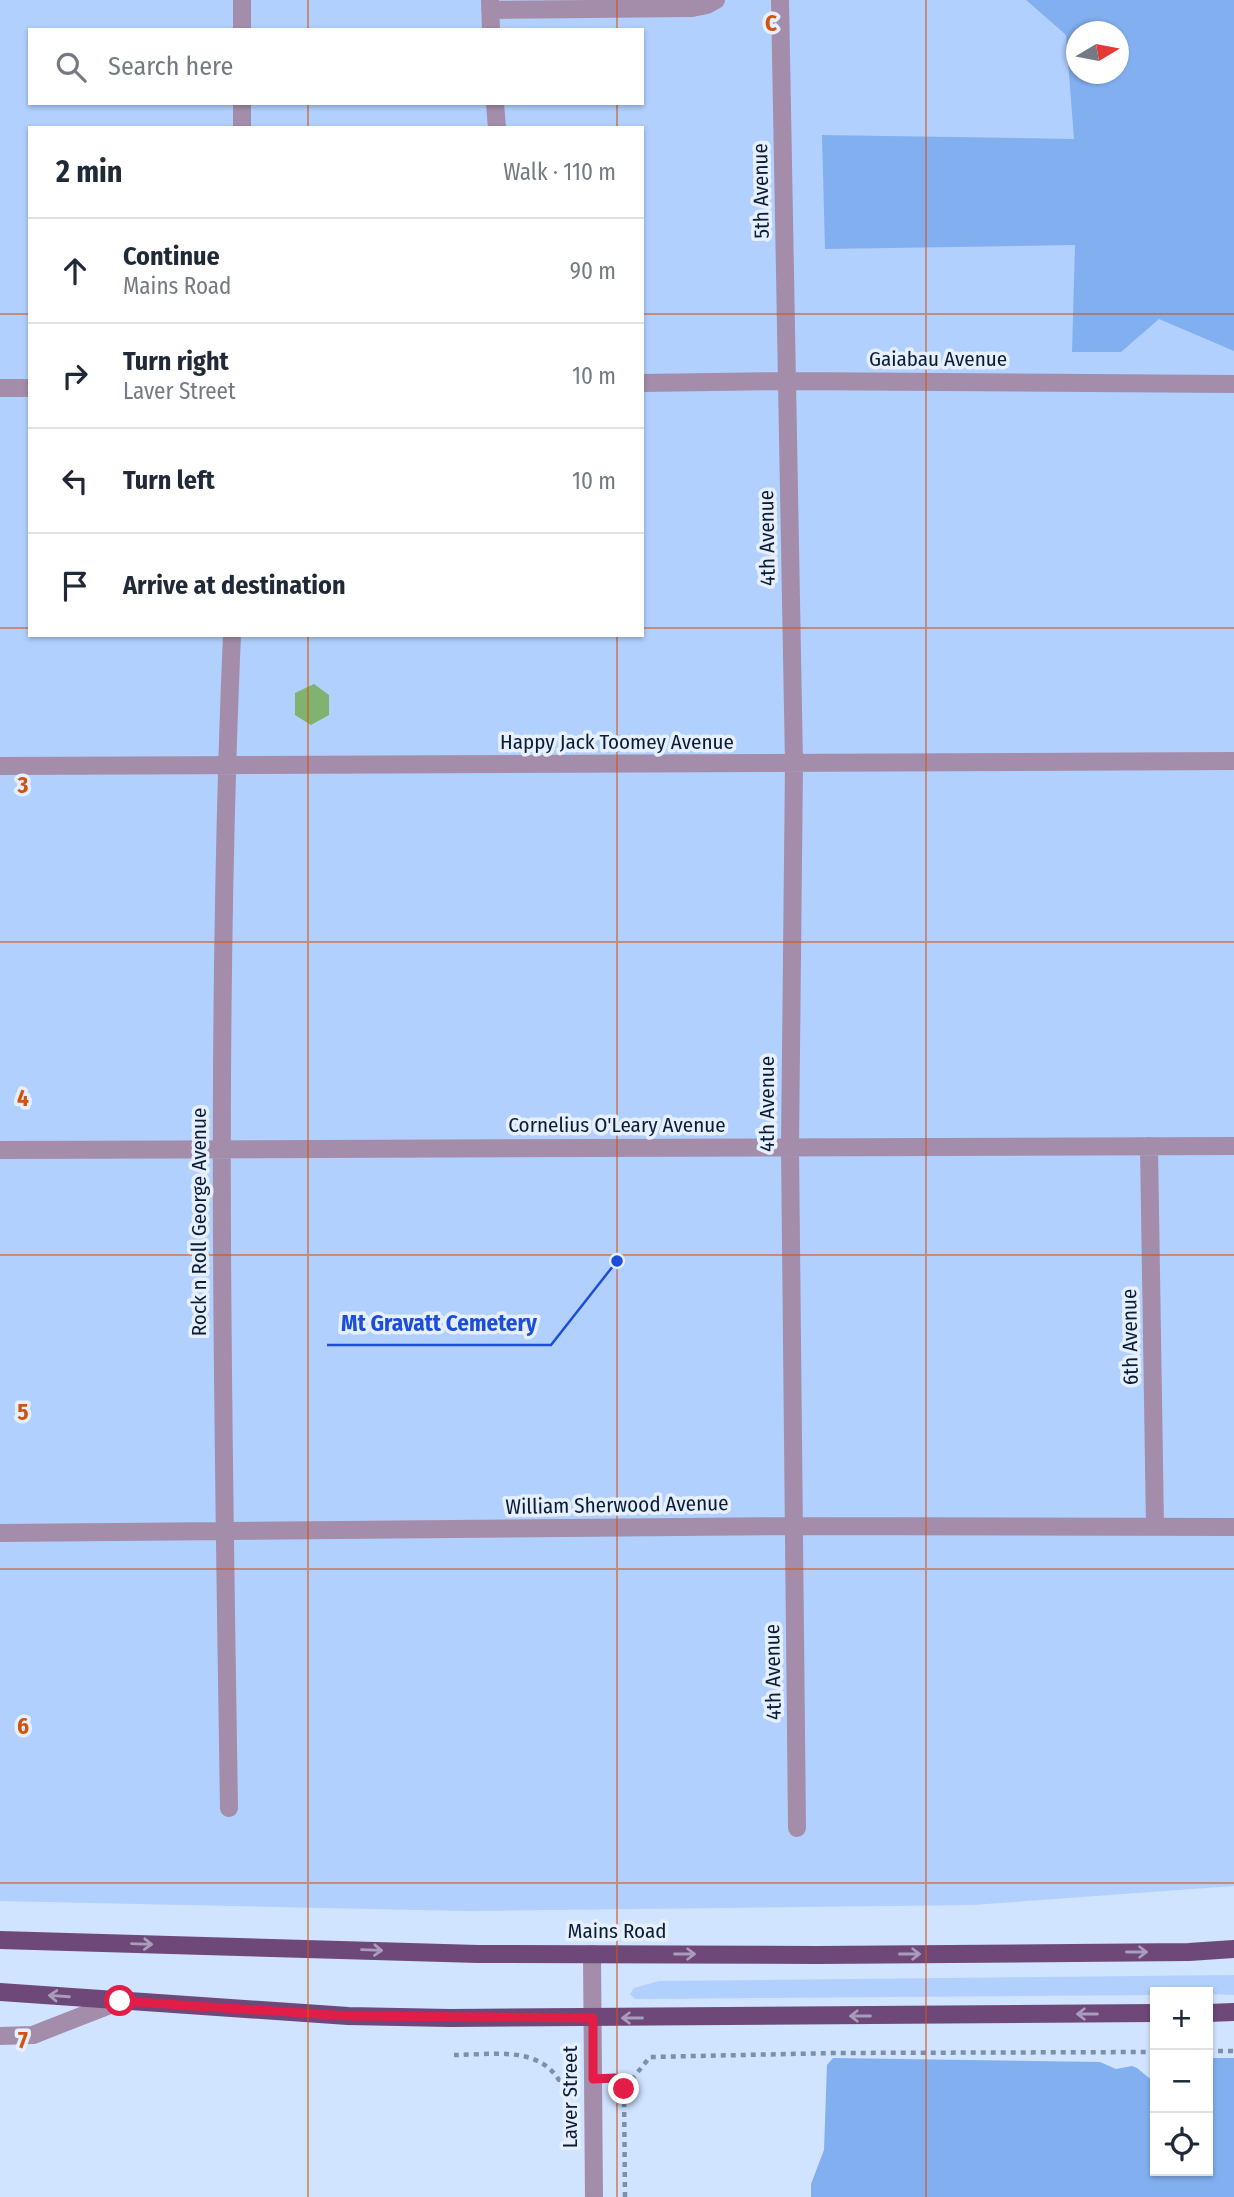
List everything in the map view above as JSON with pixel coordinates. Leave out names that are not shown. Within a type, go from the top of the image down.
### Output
[{"type":"main road","name":"Mains Road","points":[[0,1940],[478,1954],[1106,1953],[1234,1949]]},
{"type":"main road","points":[[0,1992],[348,2016],[593,2018],[1150,2013]]},
{"type":"main road","points":[[1213,2013],[1234,2012]]},
{"type":"street","points":[[242,0],[242,28]]},
{"type":"street","points":[[491,28],[490,5],[692,8],[716,0]]},
{"type":"street","name":"5th Avenue","points":[[780,0],[788,381]]},
{"type":"street","points":[[242,105],[242,126]]},
{"type":"street","points":[[495,105],[497,126]]},
{"type":"street","name":"Gaiabau Avenue","points":[[644,383],[788,381],[1234,384]]},
{"type":"street","name":"4th Avenue","points":[[788,381],[794,764],[790,1147],[797,1828]]},
{"type":"street","points":[[0,388],[28,388]]},
{"type":"street","name":"Rock n Roll George Avenue","points":[[229,1808],[220,1150],[226,765],[232,637]]},
{"type":"street","name":"Happy Jack Toomey Avenue","points":[[0,766],[1234,761]]},
{"type":"street","name":"6th Avenue","points":[[1149,1146],[1155,1527]]},
{"type":"street","name":"Cornelius O'Leary Avenue","points":[[0,1150],[1234,1146]]},
{"type":"street","name":"William Sherwood Avenue","points":[[0,1534],[793,1526],[1234,1527]]},
{"type":"street","name":"Laver Street","points":[[592,1954],[594,2197]]},
{"type":"street","points":[[0,2036],[33,2035],[120,2001]]},
{"type":"path","points":[[1213,2051],[1234,2051]]},
{"type":"path","points":[[625,2197],[624,2089],[650,2057],[835,2053],[1150,2052]]},
{"type":"path","points":[[454,2055],[529,2057],[547,2064],[559,2080],[615,2078],[628,2084]]},
{"type":"shaded area","points":[[0,0],[1026,0],[1066,34],[1066,84],[1085,84],[1234,259],[1234,1886],[973,1905],[468,1911],[0,1901]]},
{"type":"shaded area","points":[[1026,0],[1234,0],[1234,351],[1159,319],[1121,352],[1072,352],[1075,245],[825,249],[822,135],[1074,139],[1070,84],[1129,84],[1129,21],[1066,21],[1066,35]]},
{"type":"shaded area","points":[[1234,1975],[1234,1995],[1213,1994],[1213,1987],[1150,1987],[1150,1995],[635,1999],[630,1994],[634,1988],[659,1981]]},
{"type":"shaded area","points":[[833,2058],[1100,2062],[1116,2069],[1132,2066],[1150,2079],[1150,2176],[1213,2176],[1213,2058],[1234,2058],[1234,2197],[811,2197],[811,2184],[824,2150],[827,2065]]},
{"type":"building","points":[[314,684],[329,695],[329,715],[311,725],[295,715],[295,693]]},
{"type":"place","name":"Mt Gravatt Cemetery","points":[[617,1261]]},
{"type":"route","points":[[120,2001],[348,2016],[593,2018],[593,2079],[615,2078],[628,2084],[624,2089]]}]
